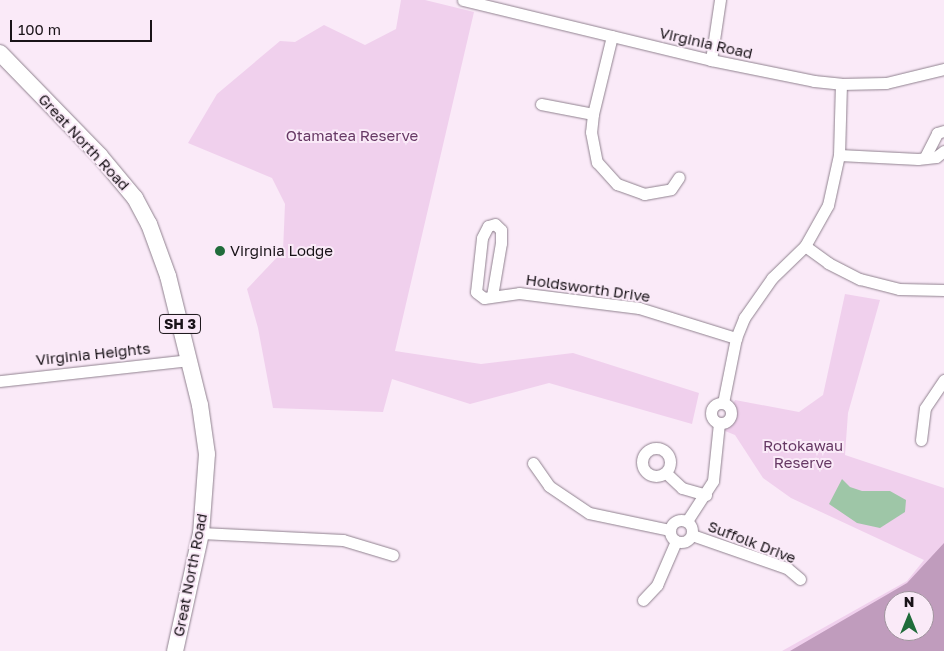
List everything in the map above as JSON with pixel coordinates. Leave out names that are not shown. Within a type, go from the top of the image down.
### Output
[{"type":"highway","name":"Great North Road","points":[[1,57],[100,156],[135,198],[159,249],[200,406],[206,454],[201,533],[175,651]]},
{"type":"street","name":"Virginia Road","points":[[463,0],[711,60],[841,84],[886,83],[944,69]]},
{"type":"street","points":[[711,60],[720,0]]},
{"type":"street","points":[[612,36],[591,132],[595,155],[606,174],[617,184],[631,192],[658,194],[671,189],[679,177]]},
{"type":"street","points":[[670,530],[674,522],[686,521],[706,495],[716,474],[719,423],[711,413],[716,404],[722,403],[736,338],[756,298],[805,246],[828,205],[839,155],[841,84]]},
{"type":"street","points":[[541,104],[594,114]]},
{"type":"street","points":[[925,157],[937,133],[944,131]]},
{"type":"street","points":[[839,155],[936,157],[944,151]]},
{"type":"street","points":[[495,224],[501,230],[501,243],[493,290],[484,298],[476,292],[482,238],[488,226],[495,224]]},
{"type":"street","points":[[805,246],[828,263],[860,279],[899,289],[944,290]]},
{"type":"street","points":[[478,274],[493,290]]},
{"type":"street","name":"Holdsworth Drive","points":[[493,290],[638,308],[736,338]]},
{"type":"street","name":"Virginia Heights","points":[[0,381],[189,360]]},
{"type":"street","points":[[921,440],[925,408],[944,380]]},
{"type":"street","points":[[533,463],[549,486],[589,513],[670,530],[676,541]]},
{"type":"street","points":[[666,473],[682,488],[706,495]]},
{"type":"street","points":[[676,541],[685,542],[692,535],[692,529],[686,521]]},
{"type":"street","points":[[201,533],[343,540],[394,555]]},
{"type":"street","name":"Suffolk Drive","points":[[692,535],[787,568],[800,579]]},
{"type":"street","points":[[643,600],[657,585],[676,541]]},
{"type":"green space","name":"Otamatea Reserve","points":[[401,0],[425,0],[474,12],[395,351],[481,364],[573,353],[699,393],[692,424],[549,383],[470,404],[392,379],[383,412],[273,408],[258,328],[247,289],[283,251],[285,204],[272,178],[188,143],[217,94],[280,41],[295,42],[324,25],[365,45],[396,29]]},
{"type":"green space","name":"Rotokawau Reserve","points":[[845,294],[880,300],[848,413],[845,455],[944,488],[944,651],[782,651],[884,594],[884,641],[934,641],[934,591],[889,591],[907,581],[924,560],[791,498],[763,478],[735,435],[720,429],[735,400],[799,412],[823,395]]},
{"type":"shaded area","points":[[842,479],[850,487],[862,491],[890,491],[906,500],[905,512],[880,528],[857,523],[829,504]]},
{"type":"shaded area","points":[[944,543],[944,651],[790,651],[884,596],[884,641],[934,641],[934,591],[893,591],[907,583]]},
{"type":"place","name":"Virginia Lodge","points":[[220,251]]}]
